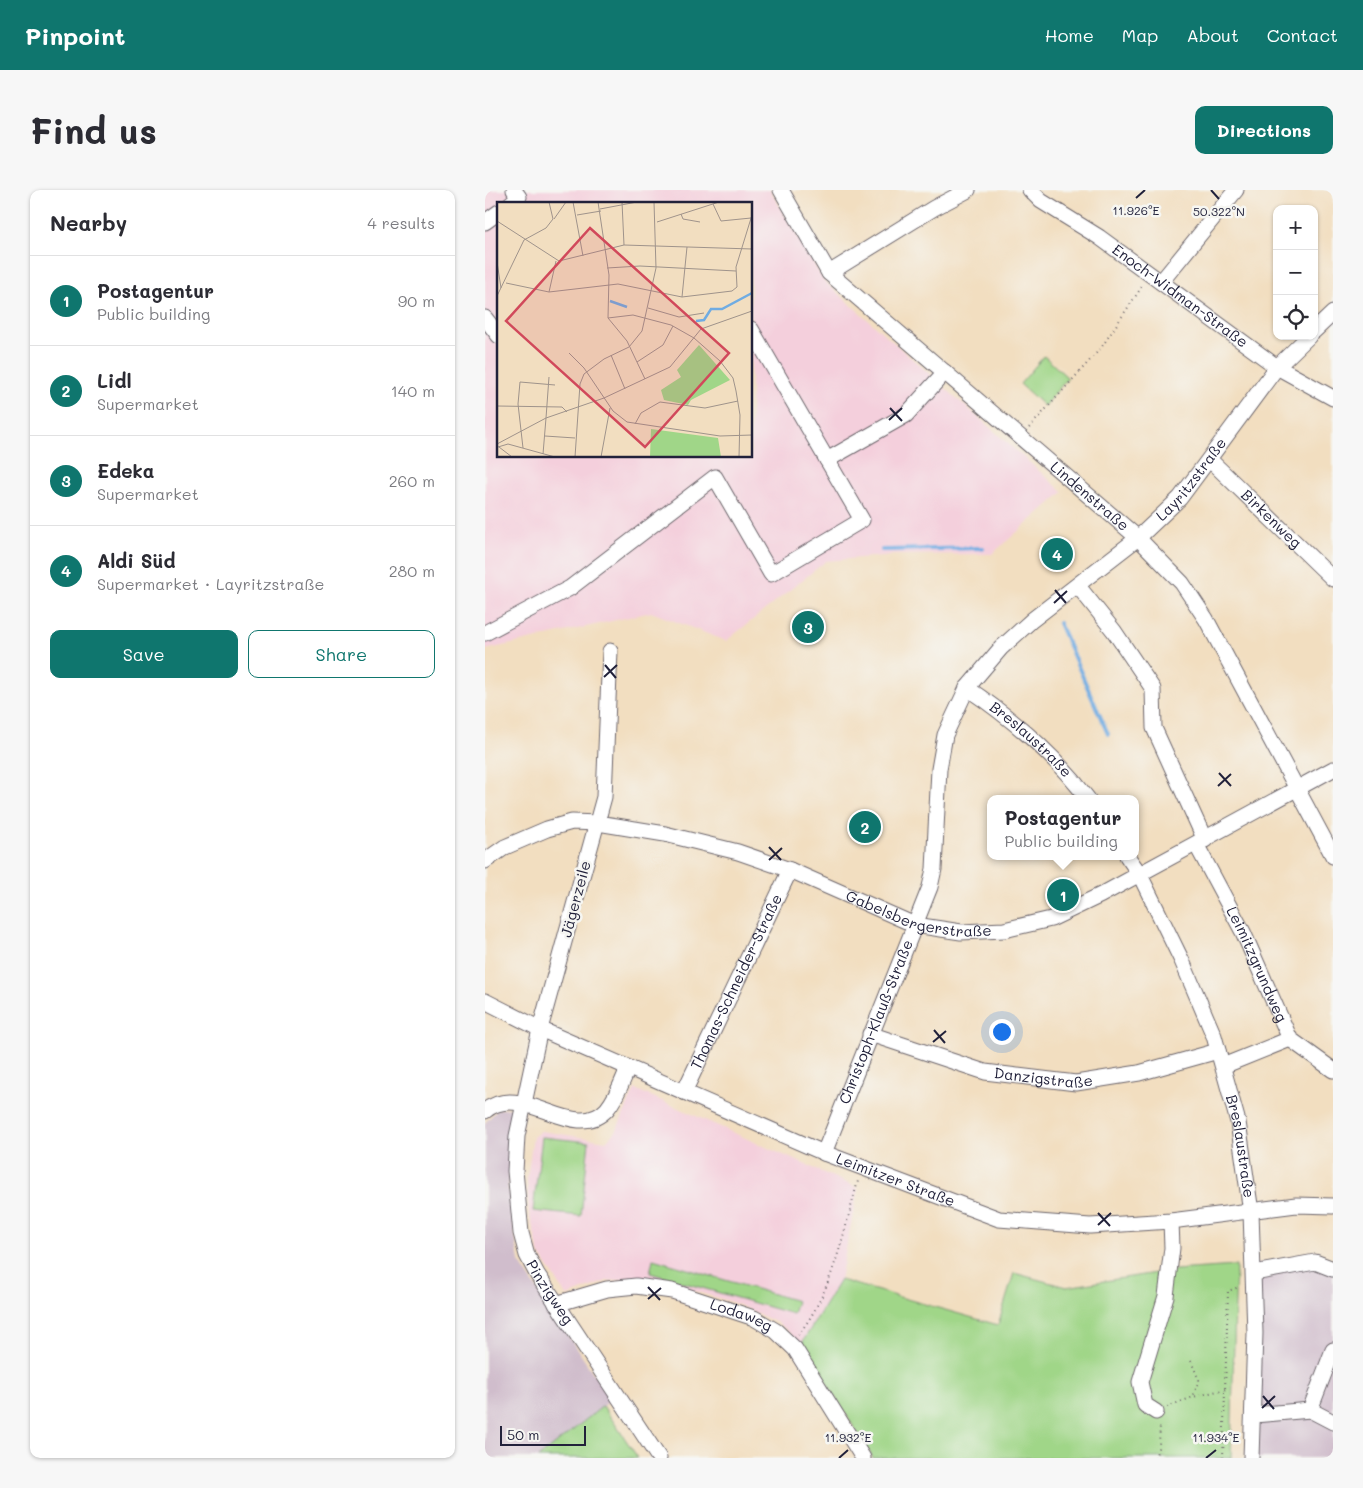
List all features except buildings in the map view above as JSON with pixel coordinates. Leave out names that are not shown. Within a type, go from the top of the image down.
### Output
[{"type":"street","points":[[513,202],[519,197],[514,190]]},
{"type":"street","name":"Lindenstraße","points":[[781,190],[829,273],[1138,538],[1183,583],[1206,620],[1333,856]]},
{"type":"street","points":[[829,273],[934,208],[968,190]]},
{"type":"street","name":"Enoch-Widman-Straße","points":[[1030,190],[1041,201],[1099,237],[1277,367],[1333,398]]},
{"type":"street","points":[[1156,278],[1236,190]]},
{"type":"street","points":[[485,222],[497,213]]},
{"type":"street","points":[[1318,327],[1333,313]]},
{"type":"street","points":[[485,318],[497,333]]},
{"type":"street","points":[[485,634],[570,588],[715,477],[771,574],[862,520],[753,332]]},
{"type":"street","name":"Layritzstraße","points":[[967,688],[1001,648],[1032,620],[1138,538],[1180,498],[1277,367],[1305,340]]},
{"type":"street","points":[[827,460],[906,415],[945,372]]},
{"type":"street","name":"Birkenweg","points":[[1210,460],[1333,579]]},
{"type":"street","name":"Leimitzgrundweg","points":[[1078,586],[1114,631],[1153,689],[1154,728],[1201,842],[1290,1039],[1333,1070]]},
{"type":"street","name":"Jägerzeile","points":[[522,1103],[539,1029],[604,797],[610,652]]},
{"type":"street","name":"Breslaustraße","points":[[967,688],[1010,717],[1041,745],[1085,795]]},
{"type":"street","name":"Christoph-Klauß-Straße","points":[[824,1154],[930,887],[935,869],[939,769],[945,735],[967,688]]},
{"type":"street","name":"Gabelsbergerstraße","points":[[485,861],[505,847],[547,828],[572,822],[598,823],[665,834],[738,852],[790,870],[915,925],[961,932],[1004,930],[1051,919],[1201,842],[1333,769]]},
{"type":"street","name":"Breslaustraße","points":[[1130,860],[1139,873],[1181,961],[1218,1051],[1238,1122],[1251,1212],[1254,1415],[1251,1458]]},
{"type":"street","name":"Thomas-Schneider-Straße","points":[[684,1092],[790,870]]},
{"type":"street","name":"Leimitzer Straße","points":[[485,1001],[539,1029],[824,1154],[999,1219],[1090,1226],[1171,1221],[1296,1205],[1333,1206]]},
{"type":"street","name":"Danzigstraße","points":[[871,1034],[985,1072],[1076,1083],[1139,1073],[1218,1051]]},
{"type":"street","points":[[1223,1066],[1290,1039]]},
{"type":"street","points":[[485,1111],[494,1104],[522,1103],[562,1116],[590,1119],[608,1108],[619,1091],[628,1068]]},
{"type":"street","name":"Pinzigweg","points":[[522,1103],[517,1136],[515,1171],[521,1232],[527,1256],[556,1304],[659,1458]]},
{"type":"street","points":[[1156,1412],[1145,1405],[1140,1382],[1166,1296],[1172,1248],[1171,1221]]},
{"type":"street","points":[[1253,1278],[1315,1262],[1333,1269]]},
{"type":"street","name":"Lodaweg","points":[[556,1304],[607,1289],[636,1286],[672,1291],[754,1318],[776,1331],[791,1345],[863,1458]]},
{"type":"street","points":[[1310,1410],[1333,1350]]},
{"type":"street","points":[[1254,1415],[1310,1410],[1333,1422]]},
{"type":"path","points":[[1021,437],[1101,348],[1156,278]]},
{"type":"path","points":[[791,1345],[814,1315],[834,1268],[862,1168]]},
{"type":"path","points":[[1223,1458],[1228,1291],[1253,1278]]},
{"type":"path","points":[[1191,1360],[1199,1380],[1193,1397]]},
{"type":"path","points":[[1155,1458],[1160,1424],[1156,1412],[1193,1397],[1226,1389]]},
{"type":"shaded area","points":[[485,190],[770,190],[824,281],[1063,492],[992,554],[893,555],[826,561],[726,641],[651,612],[485,650]]},
{"type":"shaded area","points":[[635,1089],[858,1188],[840,1280],[802,1343],[778,1323],[732,1302],[670,1284],[640,1278],[607,1281],[567,1296],[539,1253],[529,1212],[527,1179],[533,1137],[541,1131],[606,1141],[616,1131]]},
{"type":"shaded area","points":[[513,1108],[508,1188],[519,1262],[611,1400],[538,1458],[485,1458],[485,1123],[498,1109]]},
{"type":"shaded area","points":[[1322,1258],[1333,1261],[1333,1458],[1251,1458],[1253,1264]]},
{"type":"green space","points":[[1044,356],[1068,378],[1044,406],[1020,384]]},
{"type":"green space","points":[[542,1137],[589,1142],[581,1216],[533,1211]]},
{"type":"green space","points":[[653,1259],[797,1301],[793,1314],[650,1273]]},
{"type":"green space","points":[[1236,1266],[1231,1458],[873,1458],[802,1343],[840,1280],[998,1325],[1014,1273],[1066,1287],[1175,1270]]},
{"type":"green space","points":[[603,1406],[638,1458],[538,1458]]},
{"type":"waterway","points":[[882,550],[983,548]]},
{"type":"waterway","points":[[1059,623],[1108,734]]},
{"type":"place","name":"Aldi Süd","points":[[1057,554]]},
{"type":"place","name":"Edeka","points":[[808,627]]},
{"type":"place","name":"Lidl","points":[[865,827]]},
{"type":"place","name":"Postagentur","points":[[1063,895]]}]
